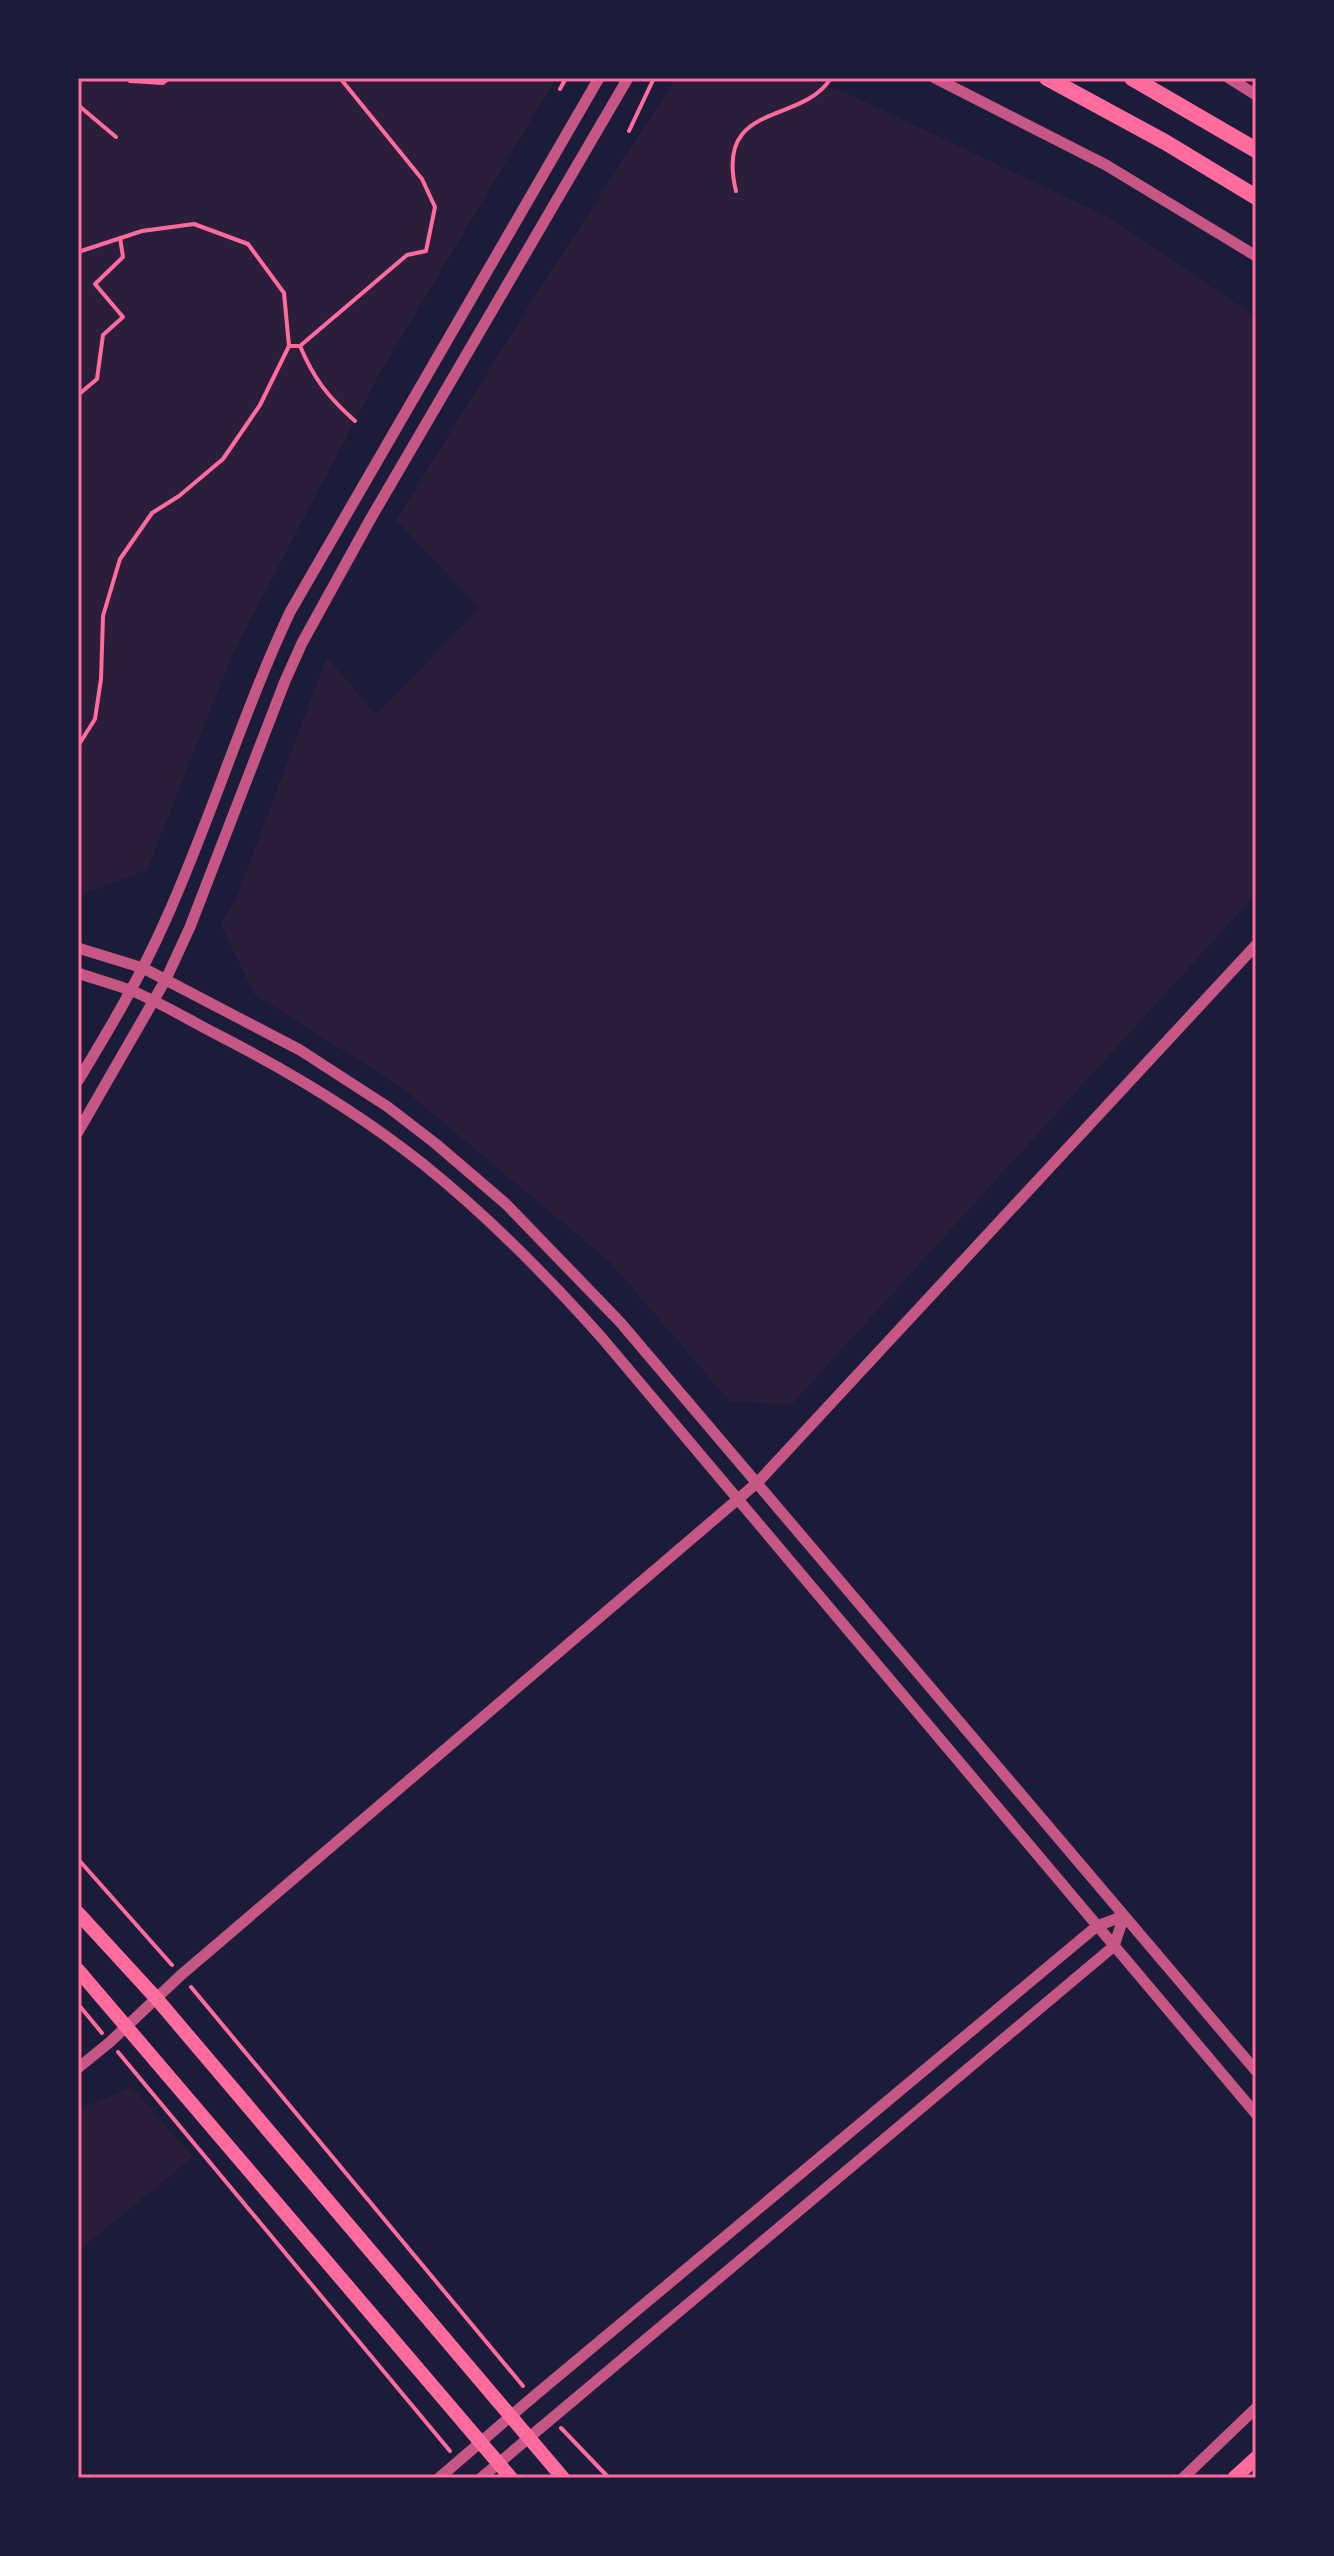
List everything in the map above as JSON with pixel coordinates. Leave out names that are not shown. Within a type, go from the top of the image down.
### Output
[{"type":"highway","points":[[1047,78],[1165,142],[1256,197]]},
{"type":"highway","points":[[1132,78],[1256,150]]},
{"type":"main road","points":[[78,1913],[156,1998],[563,2478]]},
{"type":"main road","points":[[78,1970],[511,2478]]},
{"type":"main road","points":[[1234,2478],[1256,2458]]},
{"type":"street","points":[[78,1081],[132,991],[167,917],[265,666],[290,612],[599,78]]},
{"type":"street","points":[[78,1132],[154,1002],[190,927],[302,643],[371,518],[628,78]]},
{"type":"street","points":[[935,78],[1106,165],[1256,256]]},
{"type":"street","points":[[1229,78],[1256,95]]},
{"type":"street","points":[[78,2068],[181,1975],[758,1482],[1256,945]]},
{"type":"street","points":[[78,948],[143,968],[331,1068],[436,1144],[506,1204],[620,1322],[1256,2071]]},
{"type":"street","points":[[78,973],[132,991],[255,1054],[328,1098],[421,1163],[488,1220],[547,1277],[602,1338],[1256,2114]]},
{"type":"street","points":[[439,2478],[1097,1926],[1124,1916]]},
{"type":"street","points":[[481,2478],[1114,1946],[1124,1916]]},
{"type":"street","points":[[1183,2478],[1256,2408]]},
{"type":"path","points":[[130,78],[130,81],[163,83],[169,78]]},
{"type":"path","points":[[289,346],[300,346],[407,255],[426,251],[435,207],[422,179],[340,78]]},
{"type":"path","points":[[560,89],[566,78]]},
{"type":"path","points":[[629,131],[654,78]]},
{"type":"path","points":[[736,191],[731,165],[737,144],[744,134],[765,116],[815,97],[831,78]]},
{"type":"path","points":[[78,105],[116,137]]},
{"type":"path","points":[[78,252],[142,231],[194,224],[248,244],[284,293],[289,346],[260,405],[223,459],[179,496],[152,513],[120,559],[103,616],[101,679],[95,719],[78,746]]},
{"type":"path","points":[[78,395],[97,379],[103,335],[123,317],[95,284],[123,257],[120,238]]},
{"type":"path","points":[[300,346],[330,399],[355,421]]},
{"type":"path","points":[[78,1859],[181,1975],[533,2397]]},
{"type":"path","points":[[78,2004],[459,2462]]},
{"type":"path","points":[[551,2418],[609,2478]]},
{"type":"shaded area","points":[[78,78],[556,78],[380,373],[233,653],[147,870],[81,895],[78,895]]},
{"type":"shaded area","points":[[676,78],[805,78],[851,95],[1104,215],[1256,317],[1256,894],[792,1404],[730,1402],[610,1262],[401,1087],[254,994],[221,925],[237,896],[327,657],[376,715],[479,608],[396,520]]},
{"type":"shaded area","points":[[132,2087],[193,2157],[78,2251],[78,2110]]}]
